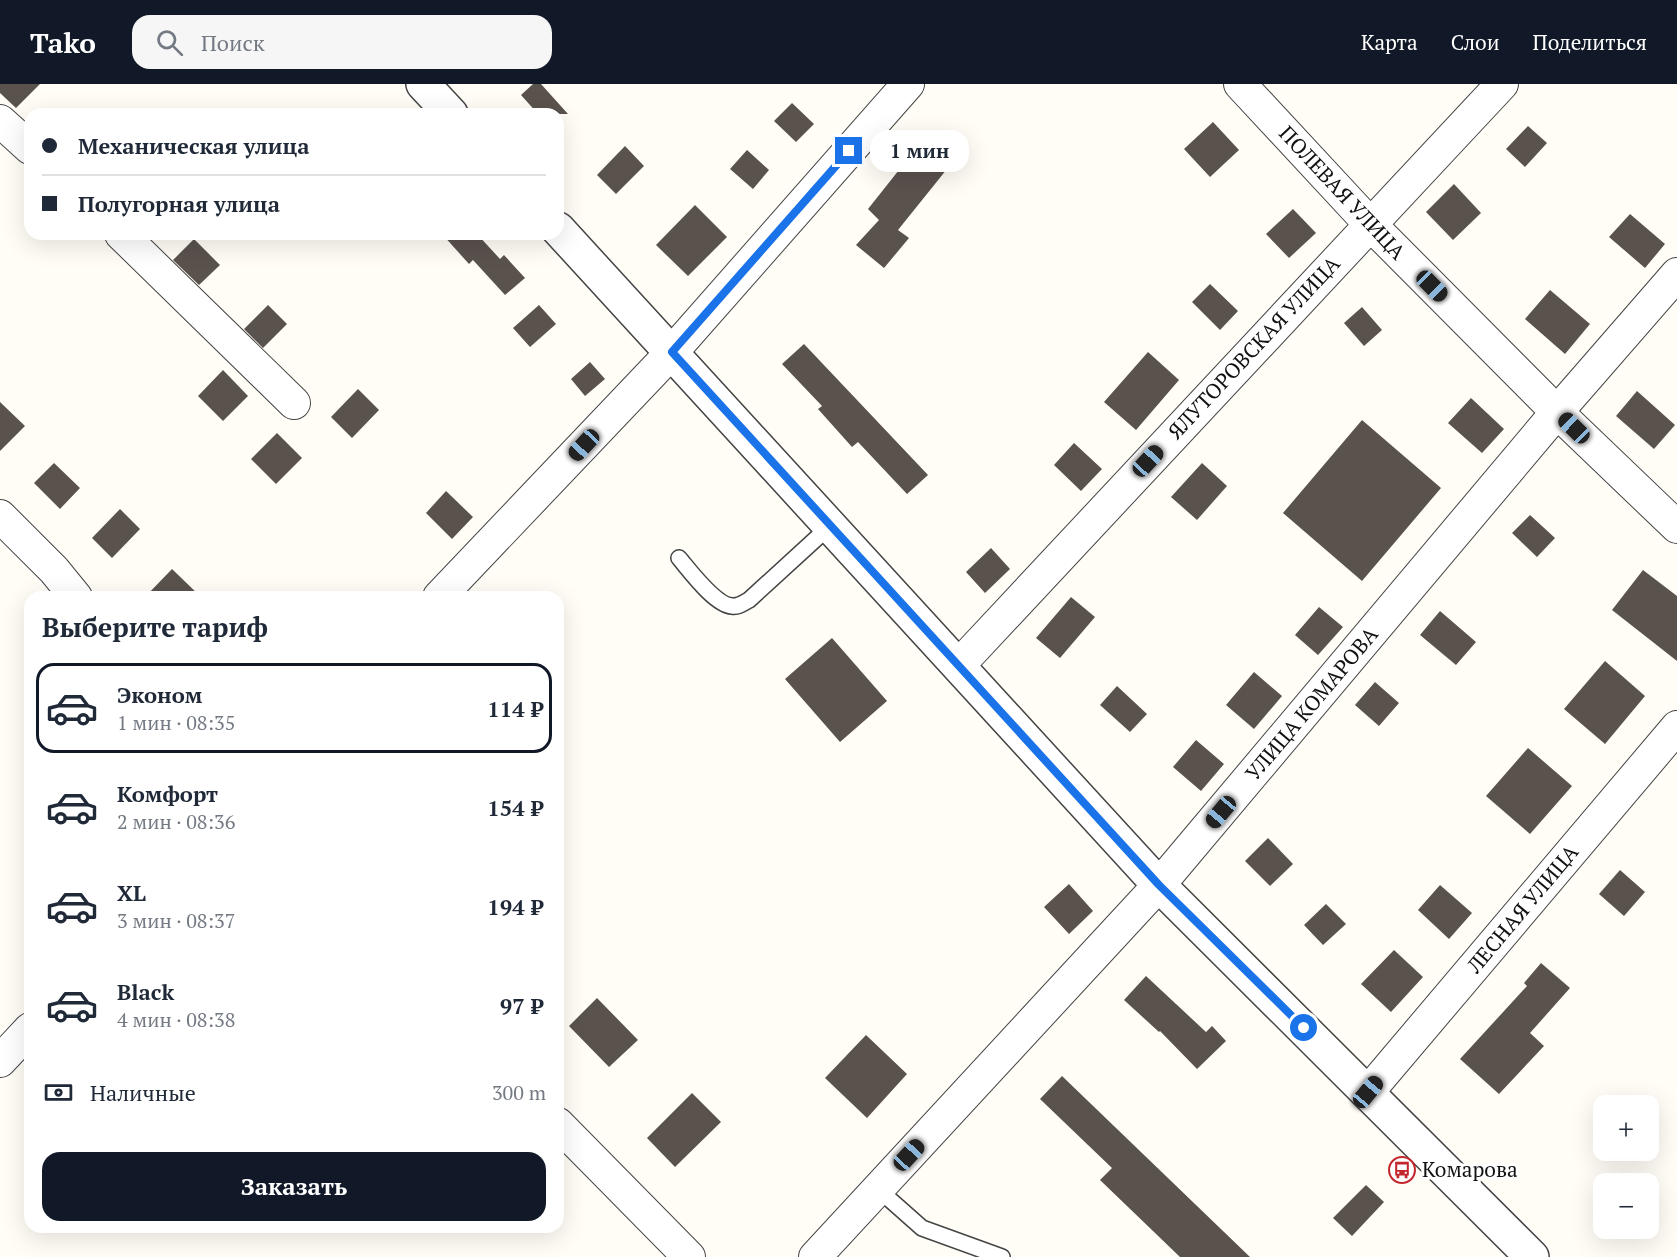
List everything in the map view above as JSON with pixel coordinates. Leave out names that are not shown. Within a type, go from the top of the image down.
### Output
[{"type":"street","points":[[423,84],[445,108]]},
{"type":"street","points":[[445,591],[672,352],[908,84]]},
{"type":"street","name":"ПОЛЕВАЯ УЛИЦА","points":[[1240,84],[1370,224],[1557,412],[1677,527]]},
{"type":"street","name":"ЯЛУТОРОВСКАЯ УЛИЦА","points":[[958,665],[1502,84]]},
{"type":"street","points":[[0,121],[24,143]]},
{"type":"street","points":[[564,235],[1159,885],[1532,1257]]},
{"type":"street","points":[[127,240],[294,403]]},
{"type":"street","name":"УЛИЦА КОМАРОВА","points":[[815,1257],[1159,885],[1557,412],[1677,274]]},
{"type":"street","points":[[0,516],[54,570],[71,591]]},
{"type":"street","name":"ЛЕСНАЯ УЛИЦА","points":[[1368,1092],[1677,727]]},
{"type":"street","points":[[0,1061],[24,1035]]},
{"type":"street","points":[[564,1130],[688,1257]]},
{"type":"lane","points":[[679,558],[719,602],[730,607],[739,606],[749,600],[831,525]]},
{"type":"lane","points":[[878,1189],[922,1228],[1002,1257]]},
{"type":"building","points":[[0,84],[40,84],[16,108],[0,93]]},
{"type":"building","points":[[533,84],[541,84],[563,108],[533,108],[521,95]]},
{"type":"building","points":[[792,103],[814,124],[796,142],[774,121]]},
{"type":"building","points":[[1213,122],[1239,150],[1210,177],[1184,149]]},
{"type":"building","points":[[1528,126],[1547,143],[1525,167],[1506,149]]},
{"type":"building","points":[[625,146],[644,166],[616,194],[597,175]]},
{"type":"building","points":[[918,146],[947,169],[898,230],[909,238],[884,268],[856,245],[879,220],[868,209]]},
{"type":"building","points":[[747,150],[769,170],[753,189],[730,169]]},
{"type":"building","points":[[1454,184],[1481,213],[1453,240],[1426,212]]},
{"type":"building","points":[[695,205],[727,237],[688,276],[656,245]]},
{"type":"building","points":[[1293,209],[1316,233],[1289,258],[1266,234]]},
{"type":"building","points":[[1630,214],[1665,244],[1645,268],[1609,237]]},
{"type":"building","points":[[195,240],[220,265],[199,285],[173,260]]},
{"type":"building","points":[[447,240],[483,240],[500,259],[504,255],[525,278],[505,295],[473,260],[469,264]]},
{"type":"building","points":[[1210,284],[1238,311],[1220,330],[1192,302]]},
{"type":"building","points":[[1550,290],[1590,324],[1565,354],[1525,319]]},
{"type":"building","points":[[268,305],[287,324],[263,348],[244,329]]},
{"type":"building","points":[[539,305],[556,324],[530,347],[513,328]]},
{"type":"building","points":[[1362,307],[1382,330],[1364,346],[1344,323]]},
{"type":"building","points":[[804,344],[928,475],[907,494],[858,442],[852,447],[818,409],[822,406],[782,364]]},
{"type":"building","points":[[1148,352],[1179,380],[1136,430],[1104,402]]},
{"type":"building","points":[[590,362],[605,379],[585,396],[571,379]]},
{"type":"building","points":[[223,370],[248,396],[223,421],[198,396]]},
{"type":"building","points":[[358,389],[379,410],[352,438],[331,417]]},
{"type":"building","points":[[1637,391],[1675,425],[1654,449],[1616,416]]},
{"type":"building","points":[[1471,398],[1504,429],[1482,453],[1448,423]]},
{"type":"building","points":[[0,402],[25,426],[0,451]]},
{"type":"building","points":[[1362,420],[1441,488],[1362,581],[1283,513]]},
{"type":"building","points":[[277,433],[302,458],[276,484],[251,459]]},
{"type":"building","points":[[1074,443],[1102,469],[1081,491],[1054,465]]},
{"type":"building","points":[[54,463],[80,488],[60,509],[34,483]]},
{"type":"building","points":[[1202,463],[1227,486],[1197,520],[1171,497]]},
{"type":"building","points":[[446,491],[473,517],[452,539],[426,513]]},
{"type":"building","points":[[120,509],[140,529],[112,558],[92,538]]},
{"type":"building","points":[[1530,515],[1555,538],[1537,557],[1512,533]]},
{"type":"building","points":[[991,548],[1010,569],[985,593],[966,572]]},
{"type":"building","points":[[172,569],[195,591],[151,591]]},
{"type":"building","points":[[1643,570],[1677,596],[1677,661],[1612,610]]},
{"type":"building","points":[[1071,597],[1095,617],[1060,658],[1036,638]]},
{"type":"building","points":[[1319,607],[1343,627],[1318,655],[1295,635]]},
{"type":"building","points":[[1440,611],[1476,642],[1456,665],[1420,635]]},
{"type":"building","points":[[832,638],[887,701],[840,742],[785,679]]},
{"type":"building","points":[[1605,661],[1645,696],[1605,744],[1564,709]]},
{"type":"building","points":[[1254,672],[1282,696],[1254,729],[1226,705]]},
{"type":"building","points":[[1375,682],[1399,703],[1379,726],[1355,705]]},
{"type":"building","points":[[1117,686],[1147,714],[1130,732],[1100,705]]},
{"type":"building","points":[[1196,740],[1224,764],[1201,791],[1173,767]]},
{"type":"building","points":[[1528,748],[1572,786],[1530,834],[1486,796]]},
{"type":"building","points":[[1268,838],[1293,864],[1270,886],[1245,861]]},
{"type":"building","points":[[1620,870],[1645,892],[1624,916],[1599,894]]},
{"type":"building","points":[[1069,884],[1093,911],[1069,934],[1044,907]]},
{"type":"building","points":[[1440,885],[1472,913],[1449,939],[1418,910]]},
{"type":"building","points":[[1326,904],[1346,924],[1323,945],[1304,925]]},
{"type":"building","points":[[1394,950],[1423,977],[1391,1012],[1361,984]]},
{"type":"building","points":[[1541,963],[1570,988],[1530,1033],[1544,1046],[1499,1094],[1460,1059],[1527,986],[1524,983]]},
{"type":"building","points":[[1146,976],[1206,1032],[1212,1026],[1226,1041],[1197,1069],[1160,1031],[1124,1000]]},
{"type":"building","points":[[597,998],[638,1040],[609,1067],[569,1026]]},
{"type":"building","points":[[866,1035],[907,1074],[867,1118],[825,1078]]},
{"type":"building","points":[[1062,1076],[1250,1257],[1180,1257],[1100,1180],[1112,1168],[1040,1099]]},
{"type":"building","points":[[692,1093],[721,1122],[675,1167],[647,1138]]},
{"type":"building","points":[[1366,1185],[1384,1202],[1352,1236],[1333,1218]]},
{"type":"place","name":"Комарова","points":[[1402,1170]]},
{"type":"route","points":[[849,151],[672,352],[1159,885],[1304,1028]]}]
